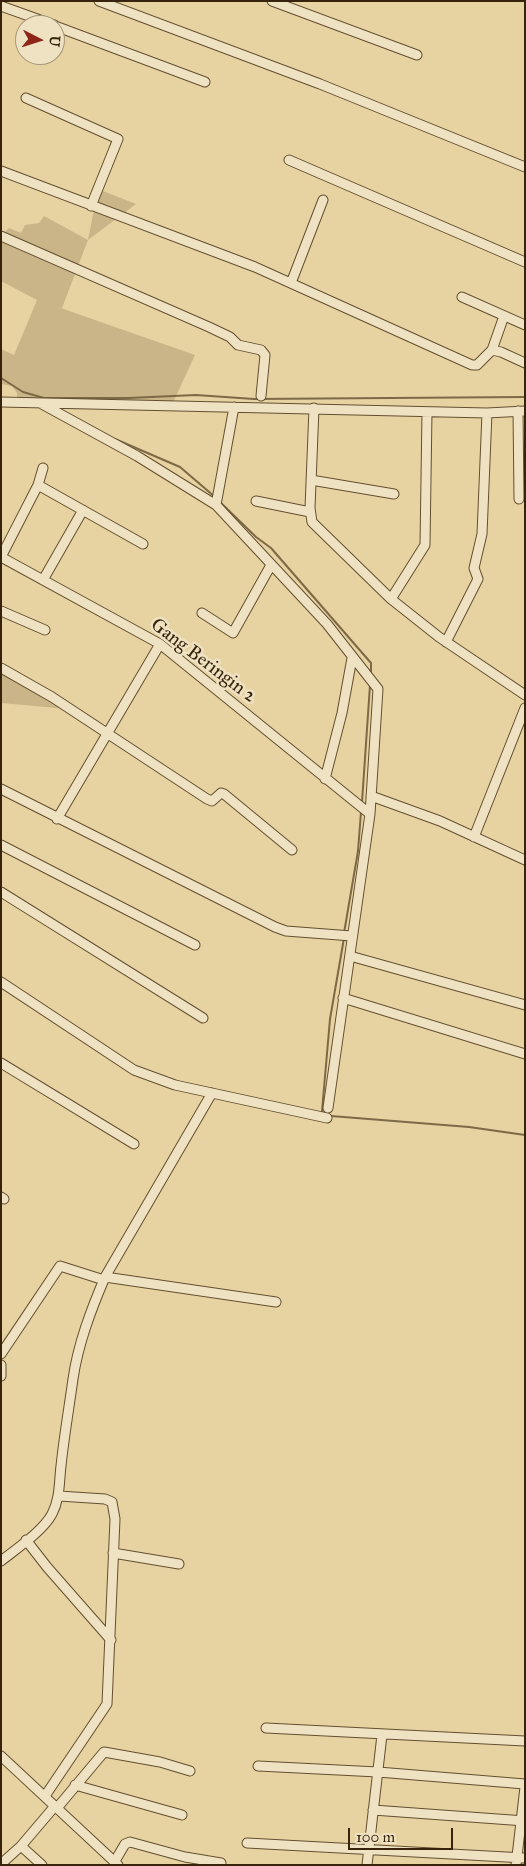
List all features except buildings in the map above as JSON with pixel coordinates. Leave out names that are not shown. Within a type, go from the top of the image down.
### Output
[{"type":"street","points":[[99,1],[294,74],[525,167]]},
{"type":"street","points":[[272,1],[417,55]]},
{"type":"street","points":[[1,6],[26,15]]},
{"type":"street","points":[[65,29],[205,82]]},
{"type":"street","points":[[26,98],[118,139],[91,206]]},
{"type":"street","points":[[289,160],[525,262]]},
{"type":"street","points":[[1,171],[255,267],[472,365],[478,365],[492,350],[504,316]]},
{"type":"street","points":[[291,283],[324,200]]},
{"type":"street","points":[[1,236],[230,337],[238,345],[261,350],[265,355],[261,396]]},
{"type":"street","points":[[462,297],[525,325]]},
{"type":"street","points":[[492,350],[525,363]]},
{"type":"street","points":[[1,402],[41,401],[427,412],[487,413],[522,411],[518,498]]},
{"type":"street","points":[[41,401],[216,504],[327,624],[352,658],[377,686],[371,796],[364,810],[347,935],[350,956],[328,1108]]},
{"type":"street","points":[[216,504],[234,408]]},
{"type":"street","points":[[314,408],[310,512],[312,522],[390,599],[446,642],[525,695]]},
{"type":"street","points":[[390,599],[425,545],[427,412]]},
{"type":"street","points":[[446,642],[478,579],[474,568],[482,534],[487,413]]},
{"type":"street","points":[[1,557],[38,485],[43,468]]},
{"type":"street","points":[[311,480],[394,494]]},
{"type":"street","points":[[38,485],[143,544]]},
{"type":"street","points":[[256,501],[310,512]]},
{"type":"street","points":[[44,580],[83,510]]},
{"type":"street","name":"Gang Beringin 2","points":[[1,557],[160,644],[364,810]]},
{"type":"street","points":[[202,614],[233,633],[271,565]]},
{"type":"street","points":[[1,611],[45,630]]},
{"type":"street","points":[[57,819],[160,644]]},
{"type":"street","points":[[326,779],[342,713],[352,658]]},
{"type":"street","points":[[1,668],[107,733],[207,799],[212,801],[221,793],[224,794],[292,850]]},
{"type":"street","points":[[474,837],[525,708]]},
{"type":"street","points":[[1,789],[57,819],[275,927],[286,931],[347,935]]},
{"type":"street","points":[[371,796],[440,822],[525,860]]},
{"type":"street","points":[[1,846],[195,945]]},
{"type":"street","points":[[1,892],[203,1018]]},
{"type":"street","points":[[350,956],[525,1005]]},
{"type":"street","points":[[1,982],[124,1065],[175,1085],[327,1118]]},
{"type":"street","points":[[343,998],[525,1054]]},
{"type":"street","points":[[1,1063],[134,1144]]},
{"type":"street","points":[[1,1561],[50,1518],[59,1496],[73,1376],[81,1342],[105,1279],[212,1093]]},
{"type":"street","points":[[1,1354],[60,1266],[105,1279],[276,1302]]},
{"type":"street","points":[[1,1365],[1,1376]]},
{"type":"street","points":[[45,1796],[106,1707],[111,1640],[116,1519],[112,1502],[105,1499],[59,1496]]},
{"type":"street","points":[[26,1540],[46,1567],[111,1640]]},
{"type":"street","points":[[114,1553],[179,1564]]},
{"type":"street","points":[[266,1728],[525,1741]]},
{"type":"street","points":[[367,1865],[382,1735]]},
{"type":"street","points":[[1,1864],[21,1846],[104,1752],[160,1762],[190,1771]]},
{"type":"street","points":[[1,1756],[117,1863],[125,1844],[130,1842],[185,1858],[221,1863]]},
{"type":"street","points":[[247,1843],[369,1848],[519,1860],[525,1785],[378,1772],[258,1766]]},
{"type":"street","points":[[75,1785],[182,1815]]},
{"type":"street","points":[[373,1810],[523,1821]]},
{"type":"street","points":[[21,1846],[42,1865]]},
{"type":"shaded area","points":[[98,189],[136,204],[88,240]]},
{"type":"shaded area","points":[[44,216],[88,240],[62,308],[55,306],[195,355],[171,407],[17,401],[17,393],[12,386],[1,384],[1,349],[14,355],[37,300],[1,281],[1,236],[9,228],[21,233],[25,225],[39,223]]},
{"type":"shaded area","points":[[1,674],[68,709],[1,703]]},
{"type":"waterway","points":[[1,378],[23,392],[44,398],[128,398],[196,395],[254,399],[525,397]]},
{"type":"waterway","points":[[115,439],[180,467],[215,497]]},
{"type":"waterway","points":[[220,502],[256,537],[271,548],[371,663],[371,675]]},
{"type":"waterway","points":[[362,802],[370,685]]},
{"type":"waterway","points":[[344,933],[358,851],[361,812]]},
{"type":"waterway","points":[[324,1114],[322,1111],[330,1019],[344,938]]},
{"type":"waterway","points":[[331,1116],[469,1127],[525,1135]]}]
